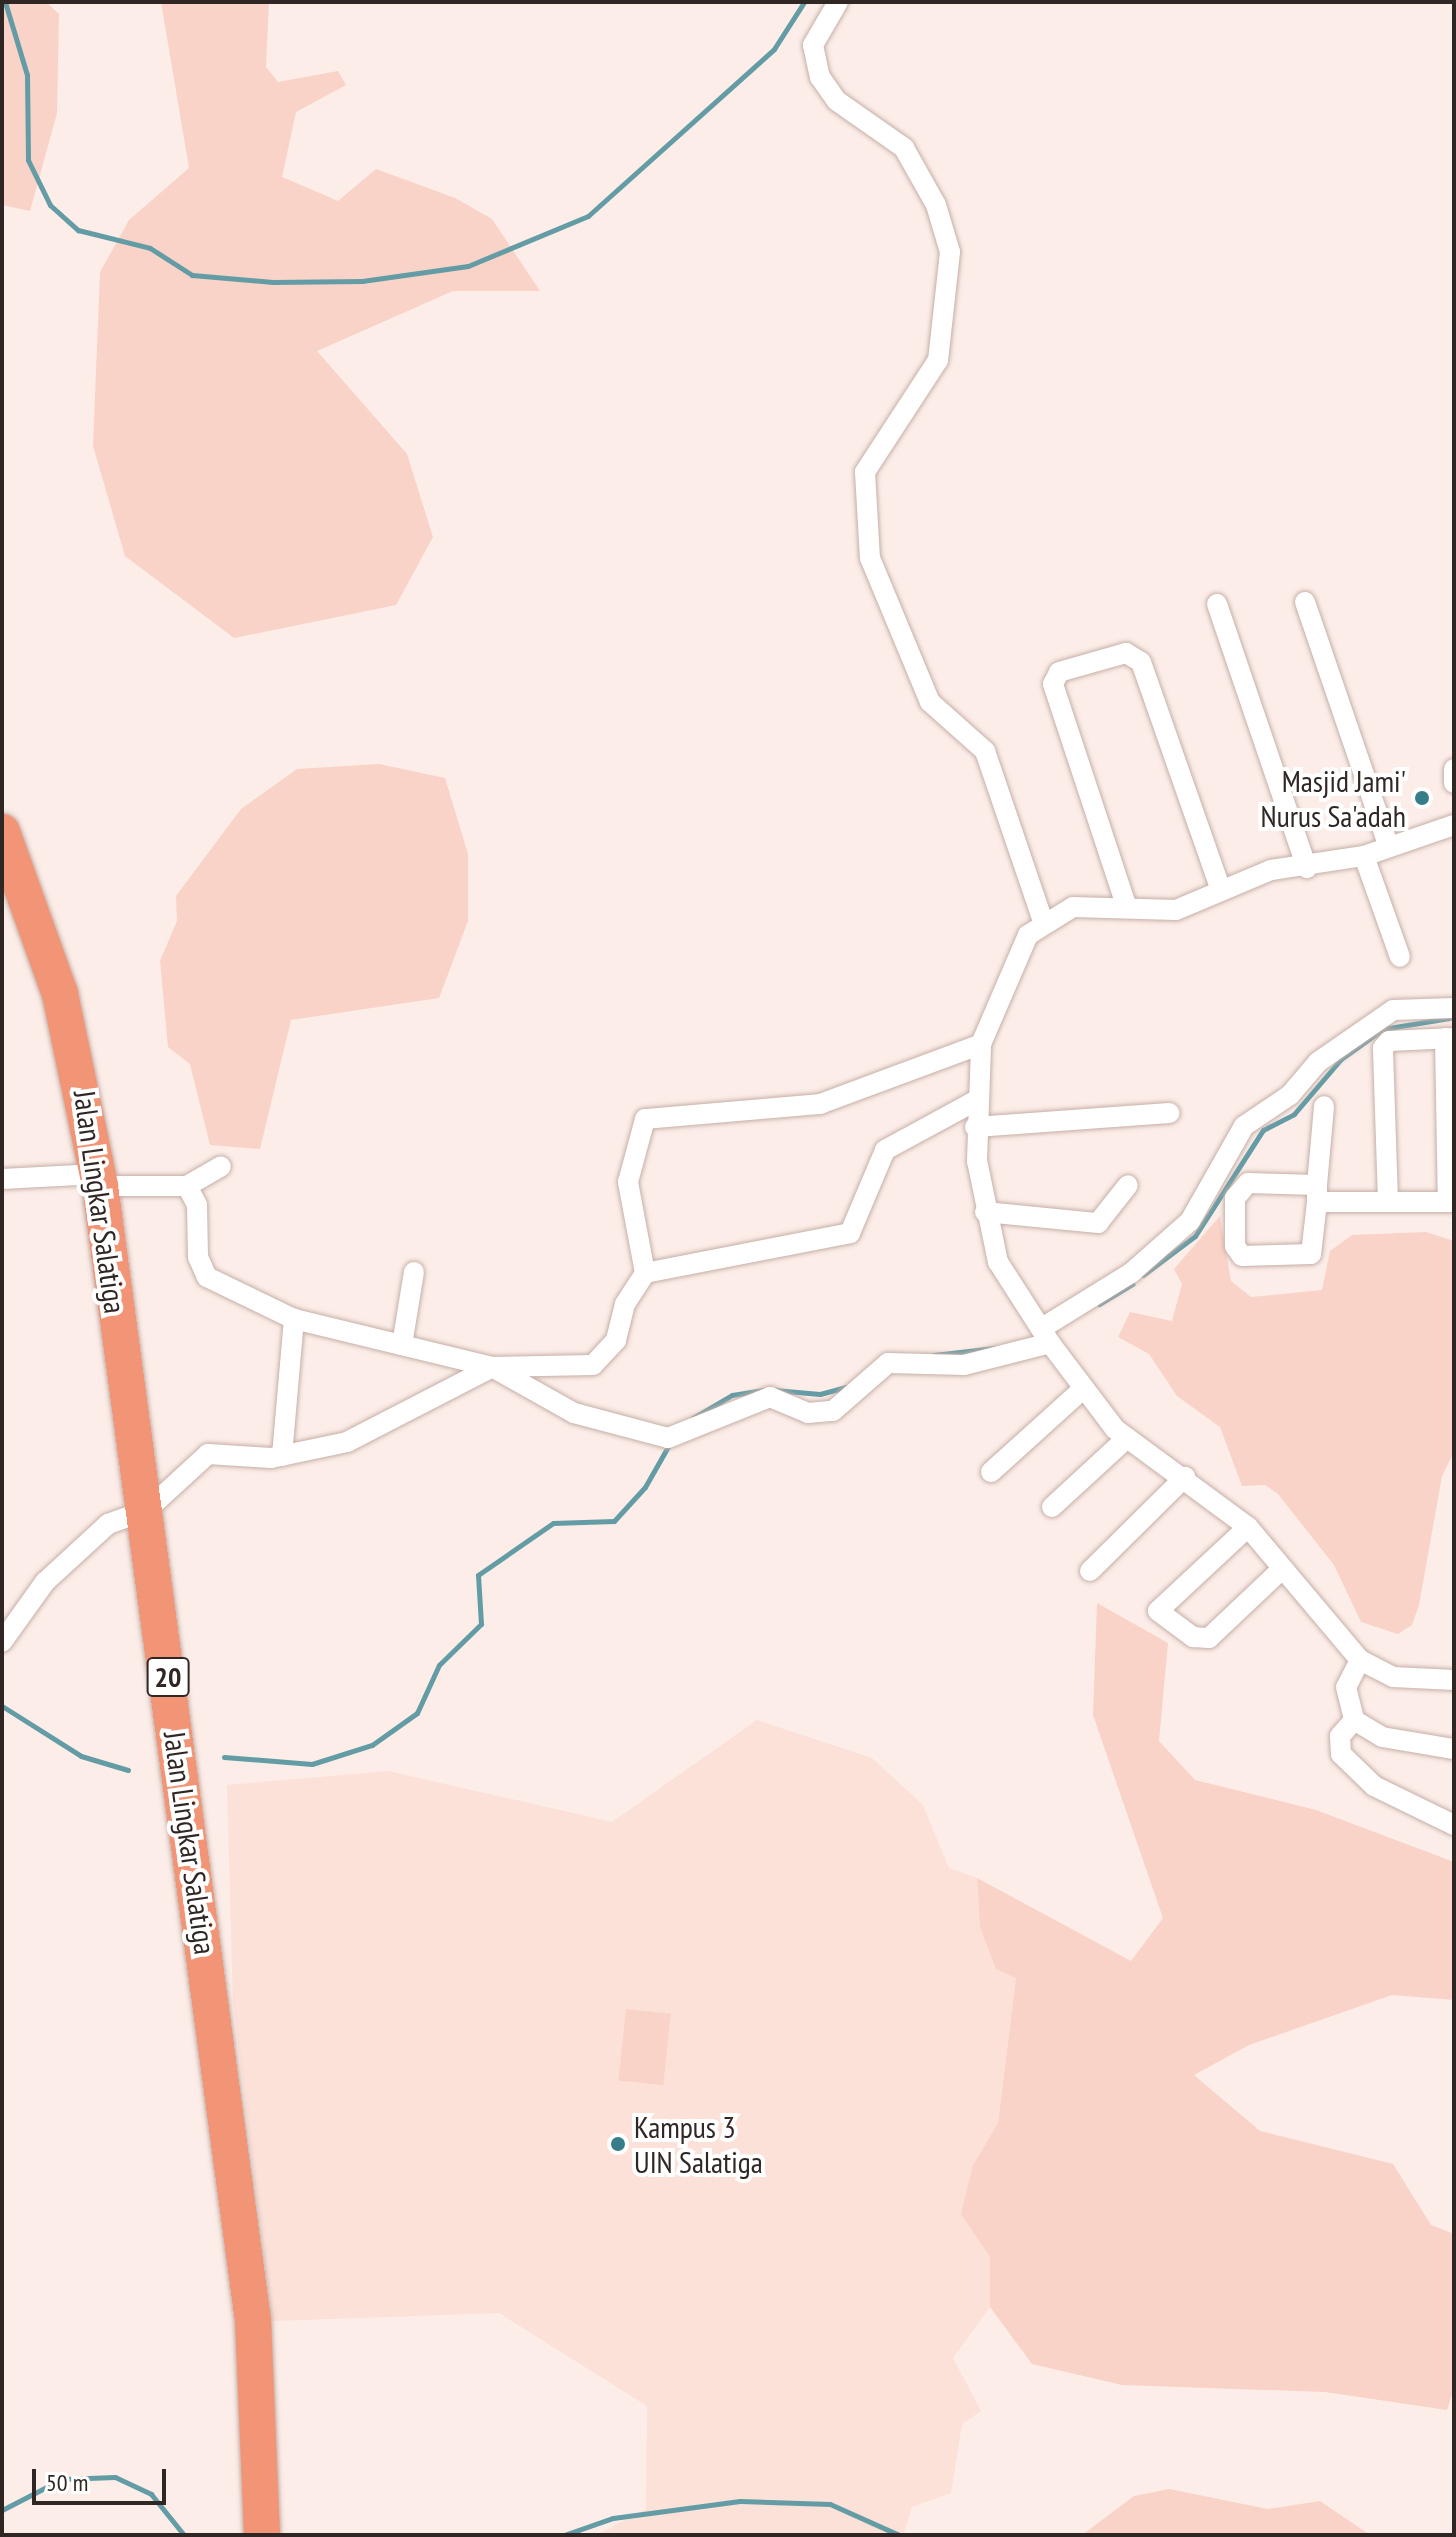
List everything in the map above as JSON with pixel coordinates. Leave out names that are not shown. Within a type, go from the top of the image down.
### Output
[{"type":"highway","name":"Jalan Lingkar Salatiga","points":[[2,832],[60,994],[89,1180],[253,2320],[262,2535]]},
{"type":"highway","name":"Jalan Lingkar Salatiga","points":[[2,893],[48,1022],[89,1180]]},
{"type":"highway","name":"Jalan Lingkar Salatiga","points":[[135,1511],[228,2308],[237,2535]]},
{"type":"street","points":[[838,2],[813,45],[820,77],[837,101],[904,148],[936,205],[950,252],[938,360],[865,472],[870,558],[930,702],[985,751],[1043,921]]},
{"type":"street","points":[[1305,602],[1388,845]]},
{"type":"street","points":[[1217,604],[1307,868]]},
{"type":"street","points":[[1127,908],[1053,684],[1059,672],[1126,653],[1141,662],[1221,890]]},
{"type":"street","points":[[1454,769],[1454,783]]},
{"type":"street","points":[[1454,825],[1388,845],[1364,856],[1307,868],[1271,870],[1176,910],[1084,905],[1043,921],[1021,946],[981,1044],[975,1127],[985,1212],[998,1262],[1083,1389],[1127,1438],[1185,1477],[1248,1527],[1281,1570],[1360,1660],[1393,1677],[1454,1680]]},
{"type":"street","points":[[1364,856],[1400,957]]},
{"type":"street","points":[[492,1367],[574,1413],[668,1438],[690,1435],[770,1397],[808,1413],[833,1411],[888,1363],[964,1365],[1046,1335],[1131,1273],[1190,1221],[1244,1126],[1290,1095],[1318,1062],[1393,1010],[1454,1008]]},
{"type":"street","points":[[1324,1106],[1317,1194],[1311,1254],[1242,1256],[1233,1212],[1237,1191],[1248,1183],[1317,1194],[1388,1201],[1451,1202],[1450,1038],[1383,1048],[1388,1201]]},
{"type":"street","points":[[187,1186],[197,1205],[198,1257],[207,1277],[294,1319],[492,1367],[593,1365],[616,1340],[625,1304],[645,1273],[628,1182],[645,1119],[820,1104],[981,1044]]},
{"type":"street","points":[[645,1273],[850,1233],[885,1150],[977,1100]]},
{"type":"street","points":[[975,1127],[1169,1113]]},
{"type":"street","points":[[2,1179],[187,1186],[221,1166]]},
{"type":"street","points":[[985,1212],[1098,1223],[1128,1185]]},
{"type":"street","points":[[402,1345],[414,1272]]},
{"type":"street","points":[[282,1456],[294,1319]]},
{"type":"street","points":[[2,1642],[45,1582],[212,1452],[282,1456],[377,1430],[492,1367]]},
{"type":"street","points":[[991,1472],[1083,1389]]},
{"type":"street","points":[[1052,1507],[1127,1438]]},
{"type":"street","points":[[1090,1571],[1185,1477]]},
{"type":"street","points":[[1248,1527],[1158,1611],[1193,1637],[1209,1638],[1281,1570]]},
{"type":"street","points":[[1360,1660],[1346,1687],[1354,1720],[1382,1737],[1454,1749]]},
{"type":"street","points":[[1354,1720],[1340,1736],[1341,1754],[1374,1786],[1454,1825]]},
{"type":"shaded area","points":[[2,2],[46,2],[59,14],[57,113],[30,211],[2,205]]},
{"type":"shaded area","points":[[161,2],[269,2],[266,67],[278,82],[338,71],[346,85],[296,112],[282,177],[338,201],[376,169],[455,198],[492,219],[540,291],[453,291],[317,351],[407,454],[433,537],[396,605],[234,638],[125,556],[93,446],[100,272],[129,220],[189,168]]},
{"type":"shaded area","points":[[379,764],[445,778],[468,854],[468,921],[439,998],[291,1020],[260,1149],[210,1145],[190,1064],[168,1047],[160,961],[177,921],[176,896],[241,809],[297,769]]},
{"type":"shaded area","points":[[1220,1216],[1231,1281],[1251,1297],[1322,1290],[1330,1251],[1352,1235],[1426,1232],[1454,1241],[1454,1452],[1442,1476],[1419,1605],[1412,1625],[1398,1634],[1361,1622],[1334,1565],[1278,1494],[1265,1485],[1242,1486],[1220,1427],[1177,1396],[1149,1354],[1118,1337],[1130,1312],[1172,1321],[1182,1284],[1174,1269]]},
{"type":"shaded area","points":[[1097,1603],[1168,1643],[1159,1741],[1195,1780],[1316,1810],[1454,1862],[1454,2000],[1392,1995],[1249,2045],[1194,2075],[1260,2131],[1393,2164],[1431,2225],[1454,2234],[1454,2389],[1447,2410],[1325,2392],[1122,2385],[1032,2364],[990,2307],[990,2257],[961,2214],[973,2165],[998,2123],[1016,1978],[996,1969],[980,1927],[977,1878],[1131,1961],[1163,1918],[1093,1715]]},
{"type":"shaded area","name":"Kampus 3 UIN Salatiga","points":[[757,1720],[872,1758],[923,1805],[949,1868],[977,1878],[980,1927],[1016,1978],[998,2123],[973,2165],[962,2214],[990,2257],[990,2307],[953,2358],[981,2411],[962,2424],[951,2493],[912,2507],[903,2535],[597,2535],[646,2509],[647,2406],[499,2313],[272,2321],[233,2003],[227,1785],[388,1771],[612,1822]]},
{"type":"shaded area","points":[[626,2009],[671,2014],[663,2085],[618,2081]]},
{"type":"shaded area","points":[[1169,2489],[1268,2509],[1320,2501],[1370,2535],[1082,2535],[1134,2496]]},
{"type":"waterway","points":[[5,2],[27,75],[28,160],[50,205],[78,230],[150,248],[192,275],[273,282],[362,281],[468,266],[588,216],[774,49],[804,2]]},
{"type":"waterway","points":[[1143,1275],[1195,1236],[1263,1130],[1294,1114],[1341,1059],[1383,1029],[1449,1018]]},
{"type":"waterway","points":[[1099,1304],[1132,1284]]},
{"type":"waterway","points":[[934,1355],[995,1348]]},
{"type":"waterway","points":[[774,1390],[820,1394],[846,1387]]},
{"type":"waterway","points":[[693,1418],[732,1395],[764,1390]]},
{"type":"waterway","points":[[224,1757],[312,1764],[372,1745],[417,1713],[439,1665],[481,1624],[478,1575],[553,1523],[614,1521],[645,1487],[670,1443]]},
{"type":"waterway","points":[[2,1706],[81,1756],[128,1770]]},
{"type":"waterway","points":[[2,2510],[62,2479],[115,2477],[151,2494],[184,2535]]},
{"type":"waterway","points":[[564,2535],[613,2518],[740,2501],[830,2504],[899,2535]]},
{"type":"place","name":"Masjid Jami' Nurus Sa'adah","points":[[1422,798]]},
{"type":"place","name":"Kampus 3 UIN Salatiga","points":[[618,2144]]}]
